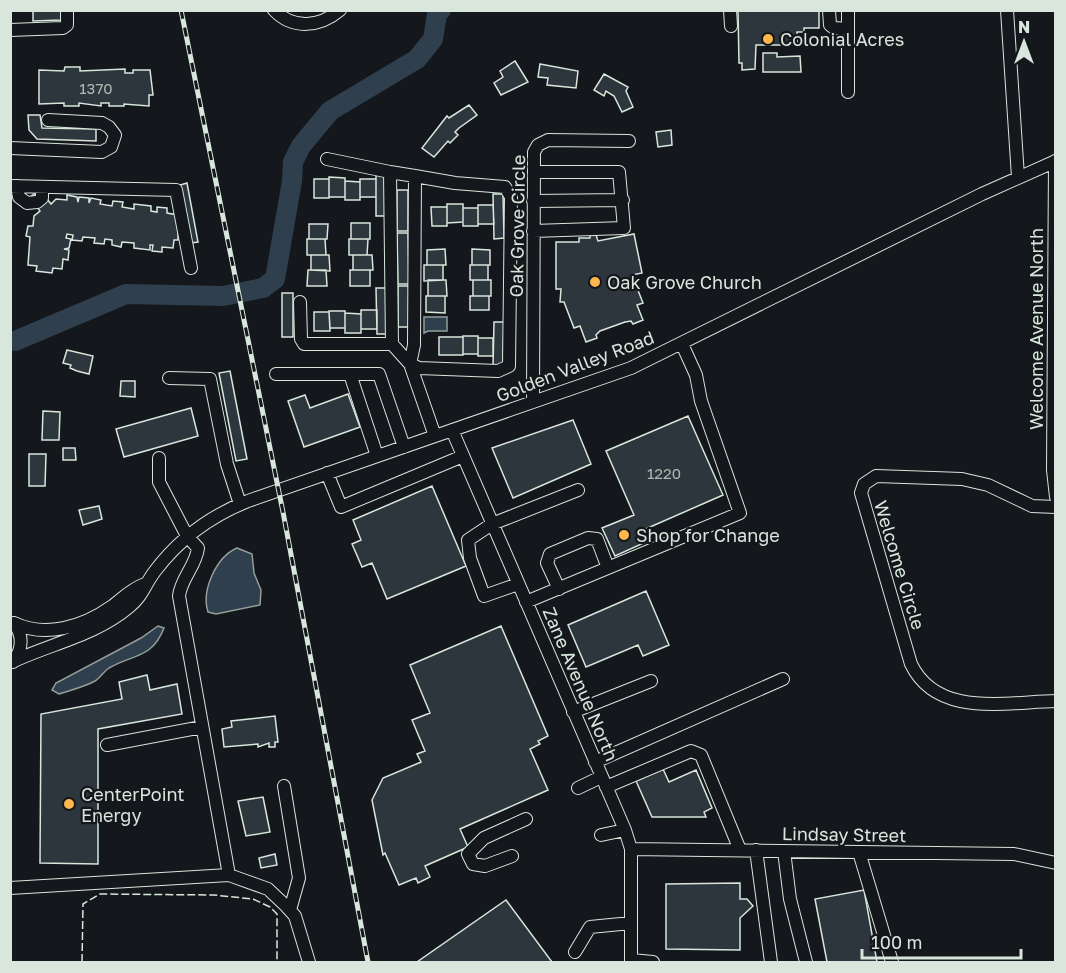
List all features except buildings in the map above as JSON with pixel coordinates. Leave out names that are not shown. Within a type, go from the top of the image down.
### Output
[{"type":"street","points":[[10,30],[63,28],[67,26],[67,10]]},
{"type":"street","points":[[275,12],[292,23],[305,25],[330,19],[340,10]]},
{"type":"street","points":[[730,10],[730,26]]},
{"type":"street","points":[[829,10],[830,25],[834,28],[848,29]]},
{"type":"street","points":[[848,10],[848,92]]},
{"type":"street","points":[[1007,10],[1018,177]]},
{"type":"street","points":[[10,148],[102,152],[111,147],[114,135],[102,123],[48,120]]},
{"type":"street","name":"Oak Grove Circle","points":[[533,402],[534,152],[538,145],[548,140],[629,141]]},
{"type":"street","points":[[327,159],[455,183],[497,186],[505,188],[510,193],[511,357],[507,369],[432,371],[410,363]]},
{"type":"street","name":"Golden Valley Road","points":[[12,664],[106,624],[142,596],[145,584],[187,536],[218,514],[327,473],[631,368],[1018,177],[1055,161]]},
{"type":"street","name":"Welcome Avenue North","points":[[1055,161],[1053,470],[1056,497]]},
{"type":"street","points":[[390,172],[392,344],[410,363],[435,436]]},
{"type":"street","points":[[533,231],[622,230],[619,172],[534,172]]},
{"type":"street","points":[[410,363],[414,345],[415,176]]},
{"type":"street","points":[[14,186],[19,197],[27,203],[37,202],[42,198],[42,187],[176,190],[191,268]]},
{"type":"street","points":[[533,201],[622,200]]},
{"type":"street","points":[[300,302],[301,339],[304,344],[392,344]]},
{"type":"street","points":[[526,602],[740,513],[701,401],[696,375],[682,344]]},
{"type":"street","points":[[276,374],[379,374],[404,447]]},
{"type":"street","points":[[350,374],[377,456]]},
{"type":"street","points":[[169,378],[210,379],[227,464],[240,504]]},
{"type":"street","name":"Zane Avenue North","points":[[452,430],[631,849],[631,961]]},
{"type":"street","points":[[327,473],[341,507],[463,456]]},
{"type":"street","points":[[159,458],[159,482],[187,536],[198,548],[197,557],[182,582],[179,596],[229,875]]},
{"type":"street","name":"Welcome Circle","points":[[1056,507],[1032,506],[988,485],[962,479],[876,476],[864,484],[861,493],[862,505],[917,676],[936,694],[962,703],[1056,701]]},
{"type":"street","points":[[518,584],[484,596],[470,558],[468,540],[492,524],[578,490]]},
{"type":"street","points":[[559,589],[547,563],[550,554],[588,538],[597,539],[609,568]]},
{"type":"street","name":"Golden Valley Road","points":[[12,620],[39,631],[66,627],[88,620],[108,609],[133,588],[145,584]]},
{"type":"street","points":[[12,620],[20,633],[21,645],[12,664]]},
{"type":"street","points":[[595,762],[783,679]]},
{"type":"street","points":[[573,712],[651,681]]},
{"type":"street","points":[[107,745],[202,727]]},
{"type":"street","points":[[578,788],[604,782],[692,751],[701,755],[740,850]]},
{"type":"street","points":[[284,786],[299,878],[290,910]]},
{"type":"street","points":[[512,856],[485,866],[472,864],[468,854],[484,838],[526,819]]},
{"type":"street","points":[[601,835],[624,830]]},
{"type":"street","name":"Lindsay Street","points":[[631,849],[1014,854],[1056,863]]},
{"type":"street","points":[[756,850],[771,963]]},
{"type":"street","points":[[784,851],[790,899],[806,963]]},
{"type":"street","points":[[859,852],[892,963]]},
{"type":"street","points":[[10,888],[229,875],[268,889],[290,910],[295,916],[309,963]]},
{"type":"street","points":[[575,951],[590,927],[631,923]]},
{"type":"street","points":[[631,961],[653,963]]},
{"type":"water","points":[[424,317],[447,317],[447,331],[424,333]]},
{"type":"water","points":[[237,548],[252,554],[254,573],[261,590],[260,605],[216,614],[208,612],[207,594],[212,576],[229,552]]},
{"type":"water","points":[[158,626],[164,628],[148,651],[109,668],[97,680],[86,685],[59,694],[52,690],[56,683],[141,638]]},
{"type":"waterway","points":[[15,341],[126,294],[223,296],[263,288],[275,279],[292,181],[293,162],[301,146],[330,111],[417,59],[433,39],[437,14],[441,10]]},
{"type":"railway","points":[[181,10],[283,512],[368,962]]},
{"type":"fence","points":[[82,962],[83,904],[100,894],[214,895],[253,899],[270,907],[277,914],[277,962]]},
{"type":"place","name":"Colonial Acres","points":[[768,39]]},
{"type":"place","name":"Oak Grove Church","points":[[595,282]]},
{"type":"place","name":"Shop for Change","points":[[624,535]]},
{"type":"place","name":"CenterPoint Energy","points":[[69,804]]}]
